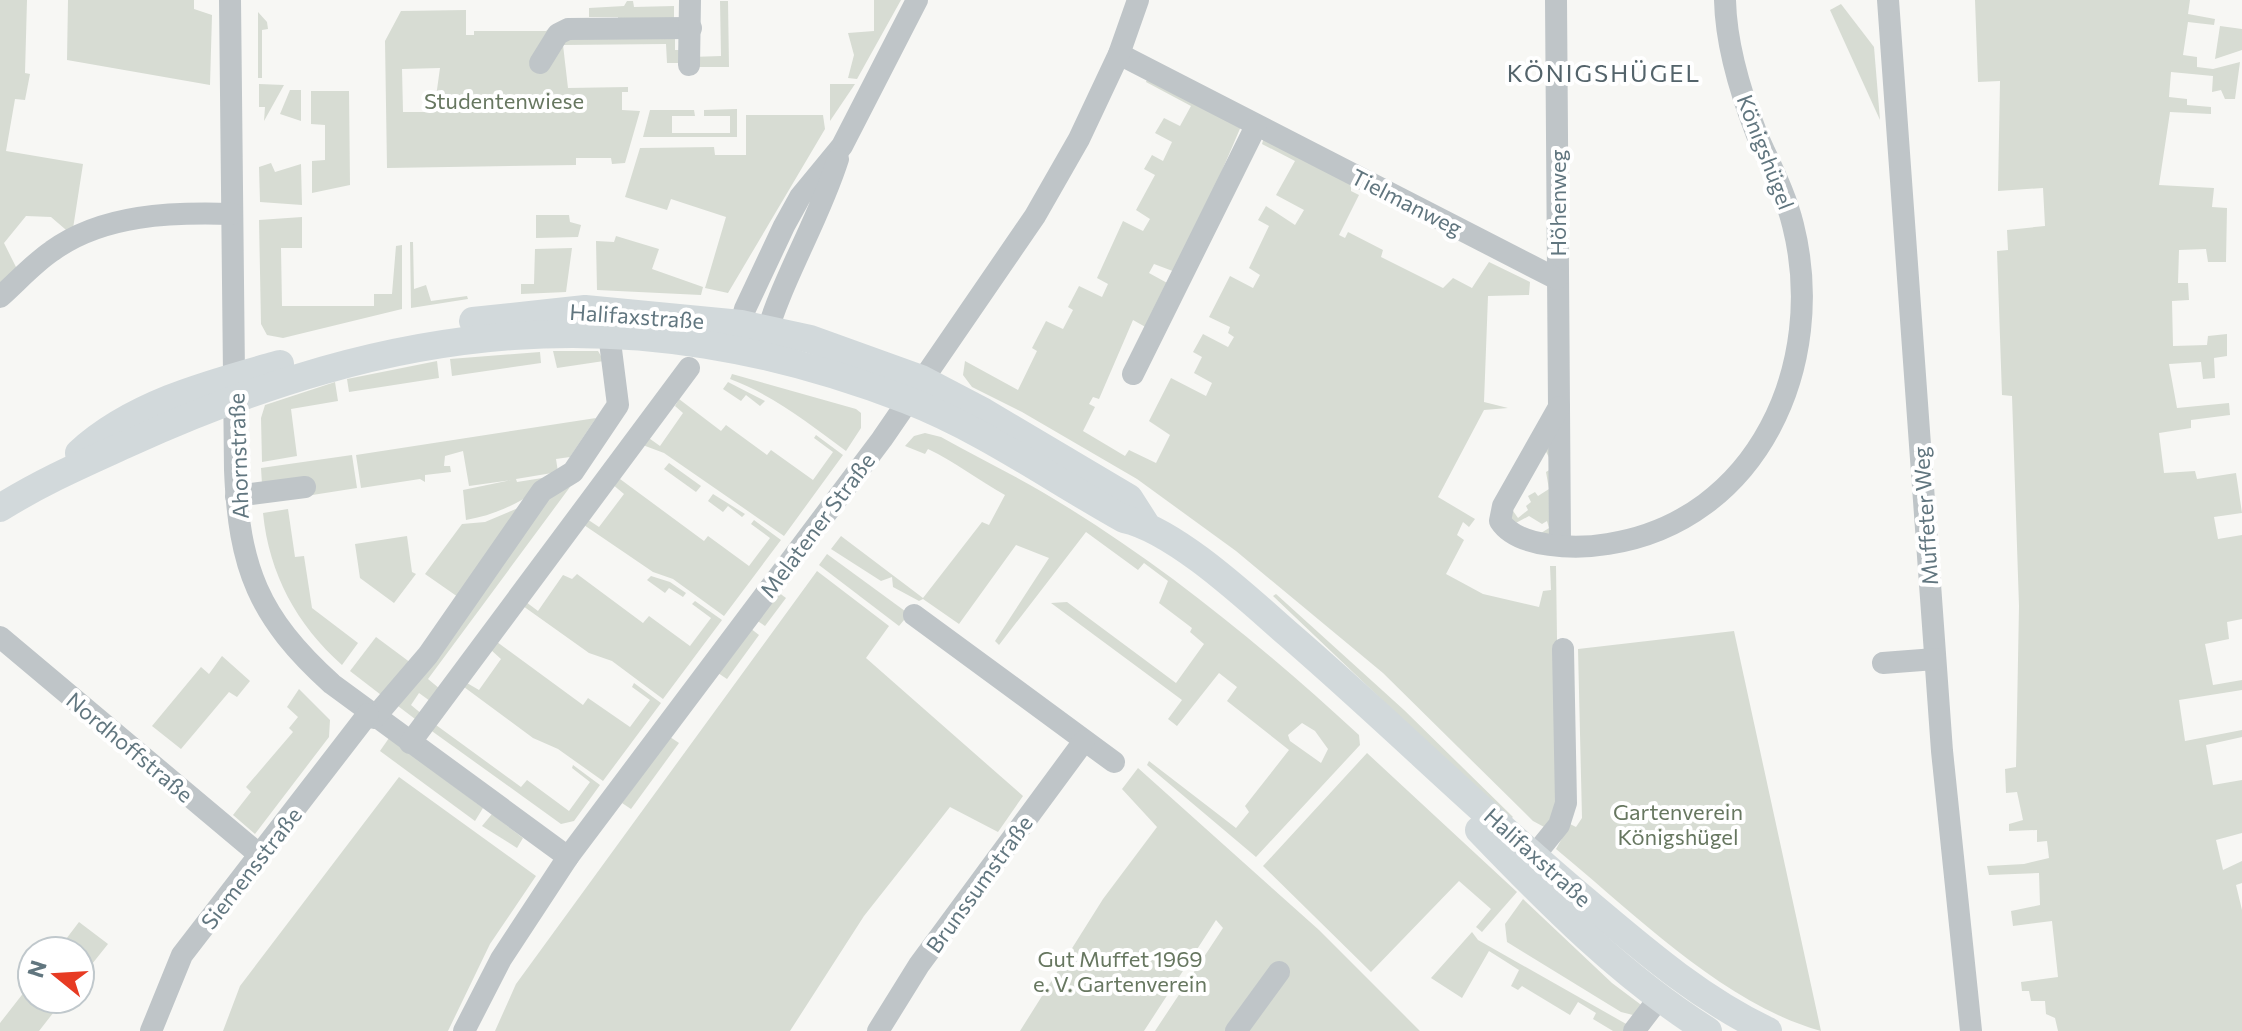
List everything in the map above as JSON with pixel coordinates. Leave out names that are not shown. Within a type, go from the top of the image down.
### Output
[{"type":"main road","name":"Halifaxstraße","points":[[235,386],[378,336],[514,315],[585,309],[751,339]]},
{"type":"main road","name":"Halifaxstraße","points":[[0,508],[61,471],[111,429],[174,398],[416,346],[516,335],[810,339],[1100,479],[1129,498],[1145,523],[1230,583],[1322,663],[1527,864],[1610,956],[1708,1031]]},
{"type":"main road","name":"Halifaxstraße","points":[[1527,864],[1668,970],[1764,1030]]},
{"type":"street","name":"Ahornstraße","points":[[230,0],[236,496],[257,593],[299,654],[371,716],[568,857]]},
{"type":"street","points":[[689,65],[690,0]]},
{"type":"street","points":[[751,339],[789,274],[826,195],[842,146],[917,0]]},
{"type":"street","name":"Melatener Straße","points":[[464,1031],[501,959],[568,857],[914,390],[1035,216],[1079,139],[1119,54],[1138,0]]},
{"type":"street","name":"Höhenweg","points":[[1556,0],[1560,544]]},
{"type":"street","name":"Königshügel","points":[[1560,544],[1601,545],[1634,540],[1667,529],[1726,490],[1766,436],[1791,378],[1802,307],[1794,227],[1782,185],[1756,131],[1737,72],[1725,0]]},
{"type":"street","name":"Muffeter Weg","points":[[1888,0],[1935,659],[1971,1031]]},
{"type":"street","points":[[540,63],[558,34],[568,29],[691,28]]},
{"type":"street","name":"Tielmanweg","points":[[1119,54],[1557,279]]},
{"type":"street","points":[[1133,374],[1256,126]]},
{"type":"street","points":[[0,297],[54,249],[112,224],[171,212],[232,214]]},
{"type":"street","name":"Siemensstraße","points":[[151,1031],[182,955],[371,716],[428,655],[542,491],[573,472],[618,405],[609,334]]},
{"type":"street","points":[[410,743],[689,368]]},
{"type":"street","points":[[1559,407],[1503,506],[1500,521],[1505,530],[1524,539],[1560,544]]},
{"type":"street","points":[[236,496],[305,487]]},
{"type":"street","points":[[914,615],[1114,762]]},
{"type":"street","name":"Nordhoffstraße","points":[[0,637],[261,856]]},
{"type":"street","points":[[1527,864],[1559,825],[1566,803],[1563,649]]},
{"type":"street","points":[[1883,663],[1935,659]]},
{"type":"street","name":"Brunssumstraße","points":[[878,1031],[919,965],[1084,741]]},
{"type":"street","points":[[1236,1031],[1279,972]]},
{"type":"street","points":[[1634,1031],[1660,997]]},
{"type":"green space","points":[[0,0],[27,0],[25,73],[30,74],[25,100],[15,99],[6,151],[83,164],[72,235],[51,217],[26,216],[4,243],[17,269],[0,283]]},
{"type":"green space","points":[[68,0],[194,0],[194,9],[212,15],[210,85],[67,60]]},
{"type":"green space","points":[[874,0],[901,0],[857,79],[848,78],[854,55],[848,33],[874,31]]},
{"type":"green space","points":[[1975,0],[2190,0],[2188,14],[2215,19],[2214,25],[2188,22],[2183,55],[2197,57],[2197,67],[2213,69],[2240,62],[2235,99],[2225,99],[2221,90],[2212,92],[2213,76],[2171,72],[2169,97],[2187,99],[2187,105],[2211,107],[2211,114],[2170,112],[2159,185],[2214,188],[2212,207],[2227,208],[2226,262],[2208,262],[2206,249],[2179,250],[2178,283],[2188,283],[2189,300],[2172,301],[2173,346],[2207,345],[2208,336],[2227,334],[2227,356],[2214,358],[2215,378],[2203,379],[2201,362],[2169,364],[2177,408],[2229,403],[2230,415],[2191,420],[2191,428],[2159,433],[2164,473],[2195,471],[2197,479],[2236,473],[2242,513],[2214,517],[2218,539],[2242,535],[2242,619],[2227,622],[2229,639],[2205,644],[2213,685],[2242,680],[2242,690],[2179,700],[2185,741],[2242,730],[2242,737],[2206,745],[2213,785],[2242,780],[2242,833],[2216,840],[2223,870],[2242,861],[2242,883],[2236,885],[2242,910],[2242,1031],[2058,1031],[2055,1018],[2046,1014],[2045,1001],[2031,1001],[2029,991],[2022,991],[2021,982],[2058,977],[2052,921],[2013,926],[2011,911],[2040,905],[2039,873],[1989,875],[1987,866],[2024,864],[2049,858],[2047,841],[2037,842],[2037,830],[2009,831],[2009,824],[2023,820],[2017,792],[2006,793],[2005,769],[2016,767],[2019,606],[2012,396],[2002,395],[1997,251],[2008,250],[2007,230],[2045,226],[2043,188],[1998,191],[2000,81],[1978,82]]},
{"type":"green space","points":[[627,1],[633,1],[634,7],[674,6],[674,22],[618,22],[618,17],[589,17],[589,8],[624,6]]},
{"type":"green space","points":[[720,1],[728,1],[729,67],[691,67],[691,57],[721,56]]},
{"type":"green space","points":[[1841,4],[1874,47],[1880,120],[1830,10]]},
{"type":"green space","name":"Studentenwiese","points":[[466,10],[466,35],[474,35],[474,31],[546,31],[553,25],[563,40],[675,33],[675,50],[684,50],[684,63],[667,63],[666,44],[563,45],[568,88],[628,87],[628,92],[622,92],[622,110],[640,111],[625,163],[612,164],[611,158],[576,158],[576,165],[387,168],[385,41],[401,11]],"holes":[[[440,68],[435,104],[424,112],[403,112],[402,69]]]},
{"type":"green space","points":[[258,12],[267,22],[268,29],[262,30],[262,78],[258,78]]},
{"type":"green space","points":[[2220,26],[2242,29],[2242,50],[2215,59]]},
{"type":"green space","points":[[1149,74],[1242,124],[1178,273],[1154,264],[1149,273],[1169,284],[1149,329],[1133,320],[1099,399],[1093,397],[1089,404],[1095,407],[1083,431],[1125,456],[1129,450],[1156,463],[1170,435],[1149,421],[1171,378],[1206,396],[1212,383],[1194,373],[1202,357],[1193,352],[1203,334],[1228,347],[1234,337],[1228,333],[1230,327],[1209,317],[1230,276],[1253,288],[1260,275],[1249,268],[1269,226],[1258,220],[1266,206],[1295,225],[1304,210],[1276,195],[1295,161],[1262,144],[1264,137],[1351,182],[1351,191],[1359,195],[1339,235],[1345,238],[1348,232],[1383,250],[1381,257],[1443,288],[1453,278],[1472,288],[1489,262],[1530,282],[1529,295],[1488,296],[1484,402],[1508,408],[1484,410],[1438,497],[1475,519],[1469,527],[1463,522],[1457,535],[1464,540],[1446,574],[1483,594],[1539,607],[1543,591],[1551,590],[1550,566],[1556,566],[1559,787],[1557,808],[1546,828],[1533,821],[1383,673],[1236,551],[1137,479],[1022,412],[972,387],[963,375],[965,361],[1018,390],[1037,351],[1032,348],[1046,321],[1063,329],[1073,310],[1068,307],[1079,286],[1102,297],[1108,284],[1097,278],[1123,221],[1143,231],[1150,219],[1136,210],[1155,175],[1144,169],[1152,155],[1163,161],[1172,142],[1155,133],[1164,118],[1180,126],[1191,106],[1146,82]]},
{"type":"green space","points":[[259,84],[284,85],[264,121],[265,107],[259,107]]},
{"type":"green space","points":[[830,84],[855,84],[830,121]]},
{"type":"green space","points":[[290,90],[301,90],[301,121],[280,114]]},
{"type":"green space","points":[[311,91],[349,91],[350,185],[312,193],[312,161],[325,160],[325,125],[311,124]]},
{"type":"green space","points":[[737,109],[737,137],[643,137],[650,110],[694,110],[695,116],[672,116],[672,133],[730,133],[730,116],[704,116],[704,110]]},
{"type":"green space","points":[[746,115],[823,115],[825,129],[728,293],[705,288],[726,217],[671,199],[667,210],[625,197],[640,148],[714,147],[715,155],[746,155]]},
{"type":"green space","points":[[271,163],[275,172],[301,164],[302,205],[260,202],[259,167]]},
{"type":"green space","points":[[536,215],[569,215],[570,222],[581,225],[578,237],[536,238]]},
{"type":"green space","points":[[302,217],[302,248],[281,248],[282,306],[374,306],[374,294],[392,294],[396,246],[402,245],[402,309],[283,338],[267,335],[261,324],[259,220]]},
{"type":"green space","points":[[616,236],[659,249],[652,269],[703,287],[701,295],[597,290],[596,241],[614,242]]},
{"type":"green space","points":[[410,242],[413,242],[414,289],[426,285],[431,301],[467,296],[468,299],[411,308]]},
{"type":"green space","points":[[572,248],[566,292],[521,294],[521,284],[534,284],[535,249]]},
{"type":"green space","points":[[553,351],[598,351],[604,361],[557,368]]},
{"type":"green space","points":[[540,352],[541,363],[452,376],[450,359]]},
{"type":"green space","points":[[437,361],[439,378],[349,392],[347,379]]},
{"type":"green space","points":[[732,374],[856,409],[861,413],[861,428],[846,451],[776,402],[730,379]]},
{"type":"green space","points":[[335,382],[338,401],[291,409],[297,456],[262,462],[261,418],[265,405]]},
{"type":"green space","points":[[728,382],[765,401],[760,406],[746,395],[741,401],[723,389]]},
{"type":"green space","points":[[679,399],[721,431],[726,425],[767,455],[771,450],[813,480],[833,452],[814,438],[816,435],[843,455],[784,536],[664,453],[640,444],[646,436],[660,446],[683,413],[675,406]]},
{"type":"green space","points":[[596,418],[570,457],[556,459],[558,472],[516,479],[517,482],[555,476],[535,492],[491,514],[466,520],[463,490],[511,480],[469,486],[463,451],[445,456],[444,466],[450,466],[451,472],[425,475],[425,482],[420,479],[361,488],[356,455]]},
{"type":"green space","points":[[1553,431],[1558,445],[1555,524],[1554,533],[1544,537],[1541,533],[1549,528],[1547,521],[1542,524],[1529,516],[1514,524],[1508,513],[1511,508],[1518,518],[1528,510],[1526,506],[1531,502],[1528,496],[1535,492],[1538,496],[1549,489],[1546,472],[1554,467],[1543,446]]},
{"type":"green space","points":[[925,433],[941,437],[1044,493],[1128,547],[1208,606],[1285,669],[1359,735],[1360,745],[1256,857],[1147,765],[1149,761],[1236,828],[1249,812],[1245,806],[1289,750],[1227,701],[1237,687],[1219,673],[1177,726],[1168,719],[1182,700],[1051,603],[1067,602],[1176,683],[1204,644],[1190,632],[1192,628],[1159,603],[1168,581],[1144,563],[1138,570],[1086,532],[999,645],[995,641],[1049,558],[1016,545],[959,624],[923,599],[919,601],[893,587],[892,577],[881,581],[831,549],[841,536],[923,598],[982,522],[989,525],[1005,495],[928,449],[925,454],[905,446],[914,436]],"holes":[[[1302,723],[1315,731],[1328,749],[1321,763],[1290,741],[1288,735]]]},
{"type":"green space","points":[[352,455],[357,488],[306,496],[262,484],[261,468]]},
{"type":"green space","points":[[669,463],[701,486],[696,492],[664,469]]},
{"type":"green space","points":[[620,479],[704,541],[708,536],[749,566],[770,538],[751,524],[754,520],[781,540],[724,616],[673,579],[653,572],[584,525],[587,519],[599,527],[624,494],[612,484]]},
{"type":"green space","points":[[570,487],[428,679],[440,689],[430,701],[419,693],[411,705],[423,715],[419,722],[394,703],[548,496]]},
{"type":"green space","points":[[713,494],[745,514],[742,517],[728,506],[723,512],[708,501]]},
{"type":"green space","points":[[523,506],[458,597],[425,574],[462,524],[485,522]]},
{"type":"green space","points":[[288,509],[295,557],[304,556],[312,608],[358,643],[342,665],[299,615],[272,557],[263,513]]},
{"type":"green space","points":[[407,536],[412,572],[416,574],[394,603],[360,578],[355,544]]},
{"type":"green space","points":[[827,554],[909,614],[899,626],[819,565]]},
{"type":"green space","points":[[817,571],[889,626],[866,658],[1023,796],[998,832],[950,807],[864,916],[790,1031],[495,1031],[516,984]]},
{"type":"green space","points":[[577,574],[643,623],[649,616],[690,646],[711,618],[692,604],[695,601],[722,620],[663,699],[612,661],[589,653],[523,606],[526,602],[538,611],[563,575],[572,579]]},
{"type":"green space","points":[[651,576],[670,582],[686,593],[683,597],[669,588],[665,593],[647,580]]},
{"type":"green space","points":[[778,592],[786,598],[765,626],[756,620]]},
{"type":"green space","points":[[1276,594],[1404,710],[1513,817],[1505,823],[1504,816],[1273,596]]},
{"type":"green space","points":[[750,628],[759,635],[727,679],[718,673]]},
{"type":"green space","name":"Gartenverein Königshügel","points":[[1734,631],[1821,1031],[1785,1018],[1714,978],[1556,849],[1570,824],[1576,827],[1582,818],[1578,649]]},
{"type":"green space","points":[[376,637],[411,663],[385,698],[350,671]]},
{"type":"green space","points":[[497,642],[583,705],[588,698],[630,727],[650,700],[632,687],[634,683],[661,703],[603,781],[558,749],[533,738],[464,687],[467,683],[479,690],[501,659],[491,650]]},
{"type":"green space","points":[[222,656],[250,681],[237,697],[229,692],[181,749],[152,726],[201,667],[209,674]]},
{"type":"green space","points":[[299,689],[330,720],[329,737],[255,834],[233,815],[251,792],[246,787],[293,732],[289,728],[298,717],[287,707]]},
{"type":"green space","points":[[436,725],[521,787],[527,780],[569,811],[590,782],[572,768],[573,765],[600,785],[574,821],[561,824],[429,729]]},
{"type":"green space","points":[[670,737],[679,743],[631,809],[622,803]]},
{"type":"green space","points":[[389,738],[483,808],[475,821],[380,751]]},
{"type":"green space","points":[[1367,753],[1517,892],[1482,932],[1476,927],[1491,909],[1459,881],[1371,972],[1263,866]]},
{"type":"green space","name":"Gut Muffet 1969 e. V. Gartenverein","points":[[1138,768],[1319,930],[1420,1031],[1155,1031],[1223,928],[1216,920],[1144,1031],[1020,1031],[1103,899],[1157,827],[1122,789]]},
{"type":"green space","points":[[399,777],[536,876],[490,944],[448,1031],[223,1031],[240,986]]},
{"type":"green space","points":[[492,814],[523,838],[517,848],[482,826]]},
{"type":"green space","points":[[1523,899],[1612,983],[1644,1007],[1633,1015],[1621,1012],[1507,942],[1505,924]]},
{"type":"green space","points":[[79,922],[108,944],[96,959],[96,935],[69,935]]},
{"type":"green space","points":[[1472,932],[1478,940],[1628,1025],[1623,1031],[1613,1031],[1593,1019],[1596,1013],[1578,1002],[1570,1015],[1522,986],[1518,990],[1511,986],[1519,970],[1489,951],[1462,998],[1431,978]]},
{"type":"green space","points":[[16,1002],[16,1015],[52,1015],[39,1031],[0,1031],[0,1023]]},
{"type":"district","name":"KÖNIGSHÜGEL","points":[[1604,72]]}]
